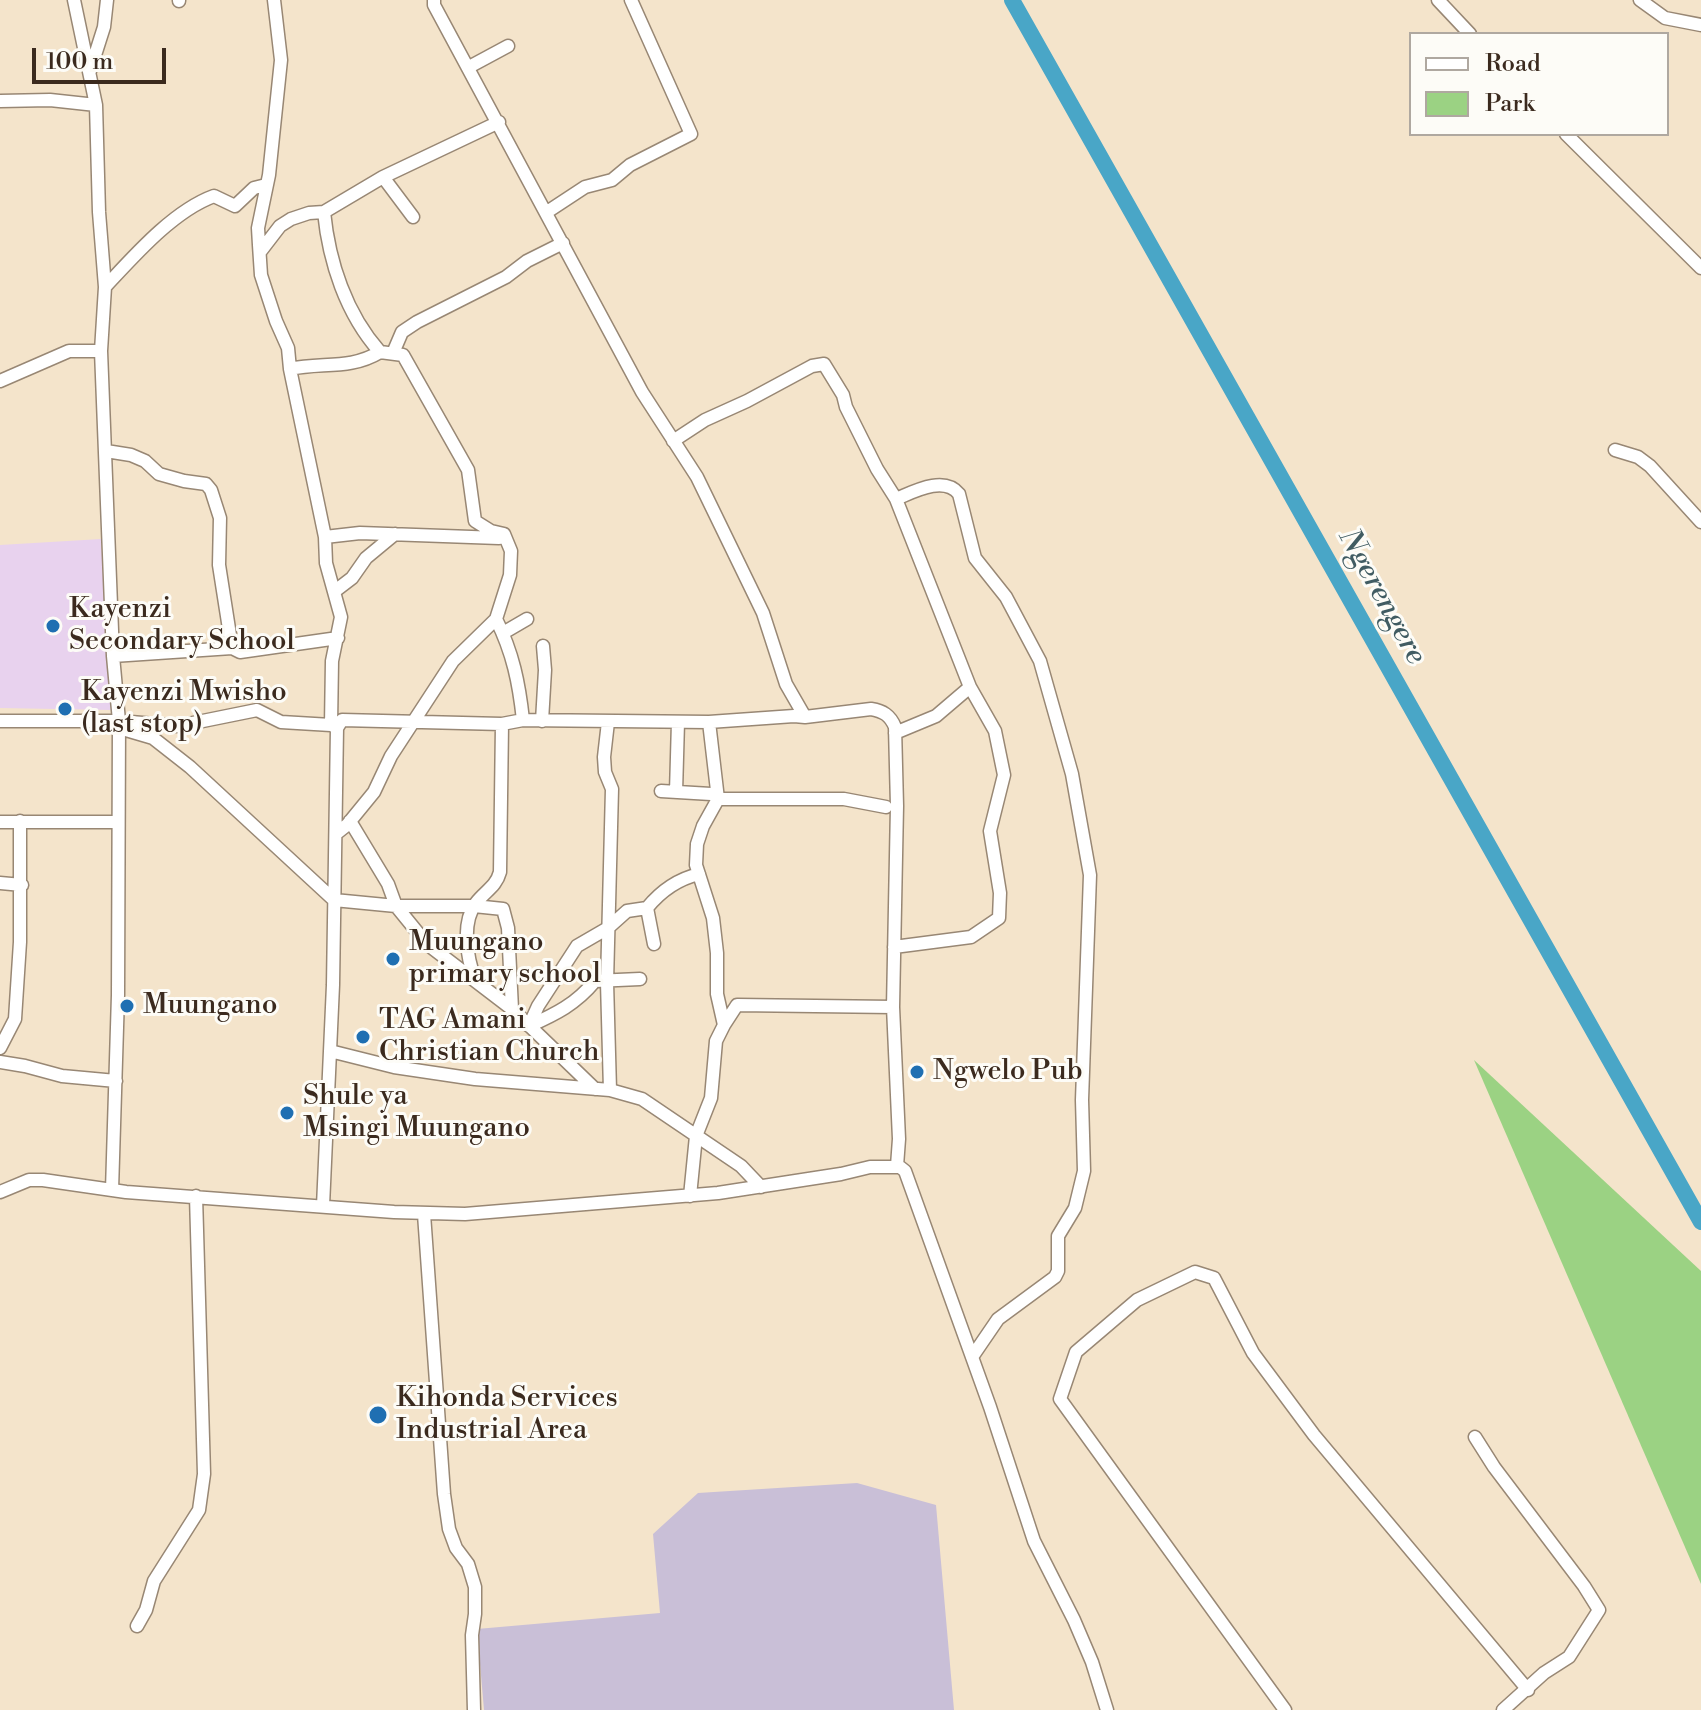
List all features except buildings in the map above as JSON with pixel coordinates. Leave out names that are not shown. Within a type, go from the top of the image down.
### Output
[{"type":"street","points":[[74,0],[96,105],[105,287],[101,351],[113,656],[119,725],[112,1190]]},
{"type":"street","points":[[89,74],[104,27],[107,0]]},
{"type":"street","points":[[274,0],[281,60],[269,175],[258,228],[261,275],[288,348],[325,537],[326,563],[341,617],[332,661],[337,833],[323,1206]]},
{"type":"street","points":[[434,0],[642,392],[697,477],[763,613],[786,684],[805,717]]},
{"type":"street","points":[[547,212],[585,187],[612,180],[630,165],[691,134],[657,64],[631,0]]},
{"type":"street","points":[[1438,0],[1468,32]]},
{"type":"street","points":[[1640,0],[1665,18],[1701,25]]},
{"type":"street","points":[[469,67],[508,46]]},
{"type":"street","points":[[0,101],[50,100],[96,105]]},
{"type":"street","points":[[259,253],[280,226],[291,219],[324,212],[383,177],[499,122]]},
{"type":"street","points":[[1568,136],[1701,268]]},
{"type":"street","points":[[383,177],[413,217]]},
{"type":"street","points":[[105,287],[139,250],[186,209],[214,196],[235,206],[254,188],[266,185]]},
{"type":"street","points":[[324,212],[327,243],[338,281],[369,339],[386,352],[403,355],[468,470],[475,521],[491,531],[504,534],[511,551],[510,575],[496,619],[453,661],[391,756],[374,792],[337,833]]},
{"type":"street","points":[[290,369],[364,362],[386,352],[402,332],[417,322],[506,277],[527,261],[563,243]]},
{"type":"street","points":[[0,381],[69,351],[101,351]]},
{"type":"street","points":[[673,441],[705,420],[812,366],[824,364],[843,395],[877,469],[896,499],[970,687],[995,731],[1004,775],[990,831],[1000,893],[999,918],[971,937],[894,947]]},
{"type":"street","points":[[1615,450],[1638,457],[1650,466],[1701,522]]},
{"type":"street","points":[[106,451],[131,455],[145,461],[159,474],[206,484],[211,490],[220,518],[219,565],[232,648]]},
{"type":"street","points":[[896,499],[937,486],[951,487],[959,494],[975,558],[1006,597],[1040,661],[1072,774],[1090,875],[1082,1100],[1084,1171],[1079,1194],[1075,1208],[1058,1236],[1058,1271],[1055,1277],[998,1319],[972,1357]]},
{"type":"street","points":[[325,537],[360,533],[506,538]]},
{"type":"street","points":[[335,591],[352,578],[366,558],[395,534]]},
{"type":"street","points":[[496,619],[519,677],[523,720]]},
{"type":"street","points":[[503,633],[527,619]]},
{"type":"street","points":[[113,656],[232,648],[240,652],[338,638]]},
{"type":"street","points":[[542,721],[543,646]]},
{"type":"street","points":[[895,733],[936,716],[970,687]]},
{"type":"street","points":[[0,721],[178,726],[257,710],[281,722],[334,726],[342,720],[502,724],[523,720],[709,722],[879,710],[890,716],[895,733],[893,1007],[899,1139],[897,1166]]},
{"type":"street","points":[[608,722],[604,757],[605,772],[612,789],[607,979],[610,1090]]},
{"type":"street","points":[[676,792],[678,722]]},
{"type":"street","points":[[709,722],[715,797],[697,844],[696,865],[713,918],[717,994],[724,1025]]},
{"type":"street","points":[[475,979],[468,951],[468,928],[474,906],[497,882],[500,872],[502,724]]},
{"type":"street","points":[[119,725],[153,738],[190,767],[334,900],[396,906],[503,909],[508,928],[512,1009]]},
{"type":"street","points":[[661,791],[715,797],[844,799],[886,807]]},
{"type":"street","points":[[0,1048],[15,1019],[22,885],[20,821]]},
{"type":"street","points":[[350,821],[381,871],[396,906],[427,944],[512,1009],[595,1089]]},
{"type":"street","points":[[0,822],[118,822]]},
{"type":"street","points":[[529,1026],[564,962],[577,946],[608,928],[627,911],[647,908],[658,895],[699,874]]},
{"type":"street","points":[[0,883],[22,885]]},
{"type":"street","points":[[647,908],[654,944]]},
{"type":"street","points":[[529,1026],[562,1012],[581,998],[595,981],[640,979]]},
{"type":"street","points":[[690,1196],[696,1136],[711,1098],[716,1041],[737,1005],[893,1007]]},
{"type":"street","points":[[330,1051],[394,1067],[475,1079],[610,1090],[642,1099],[741,1166],[761,1187]]},
{"type":"street","points":[[0,1062],[62,1076],[116,1081]]},
{"type":"street","points":[[1,1197],[35,1180],[112,1190],[424,1214],[465,1214],[690,1196],[761,1187],[870,1167],[897,1166],[905,1171],[917,1201],[1034,1541],[1080,1634],[1107,1710]]},
{"type":"street","points":[[137,1626],[146,1610],[154,1581],[199,1510],[203,1493],[196,1196]]},
{"type":"street","points":[[424,1214],[444,1494],[449,1529],[456,1548],[468,1564],[475,1587],[472,1635],[474,1710]]},
{"type":"street","points":[[1285,1710],[1060,1399],[1076,1352],[1137,1300],[1195,1272],[1214,1278],[1253,1353],[1314,1435],[1528,1690]]},
{"type":"street","points":[[1475,1437],[1599,1610],[1569,1657],[1544,1673],[1503,1710]]},
{"type":"shaded area","name":"Kayenzi Secondary School","points":[[101,539],[111,710],[0,708],[0,545]]},
{"type":"shaded area","points":[[857,1483],[936,1505],[954,1710],[484,1710],[477,1629],[660,1613],[653,1534],[698,1493]]},
{"type":"green space","points":[[1474,1060],[1701,1271],[1701,1584]]},
{"type":"waterway","name":"Ngerengere","points":[[1012,0],[1701,1222]]},
{"type":"place","name":"Kayenzi Secondary School","points":[[53,626]]},
{"type":"place","name":"Kayenzi Mwisho (last stop)","points":[[65,709]]},
{"type":"place","name":"Muungano primary school","points":[[393,959]]},
{"type":"place","name":"Muungano","points":[[127,1006]]},
{"type":"place","name":"TAG Amani Christian Church","points":[[363,1037]]},
{"type":"place","name":"Ngwelo Pub","points":[[917,1072]]},
{"type":"place","name":"Shule ya Msingi Muungano","points":[[287,1113]]},
{"type":"place","name":"Kihonda Services Industrial Area","points":[[378,1415]]}]
